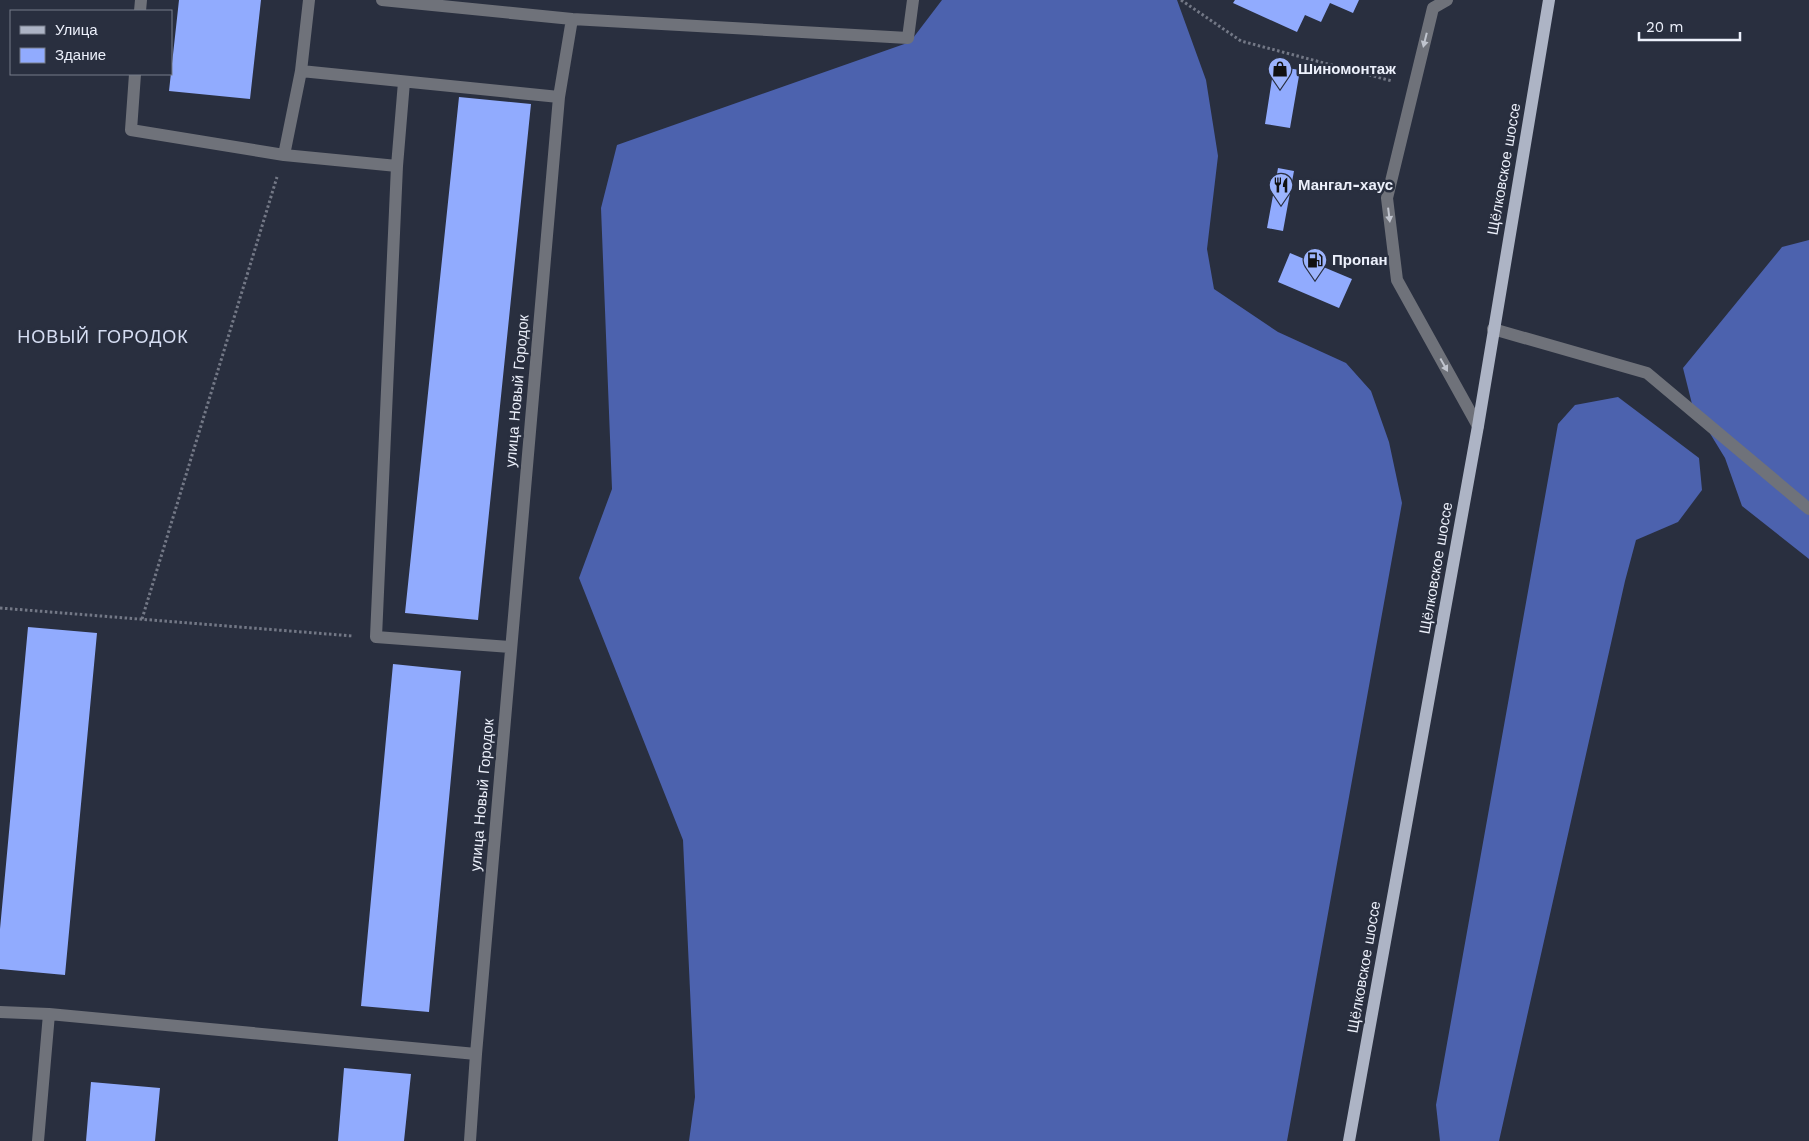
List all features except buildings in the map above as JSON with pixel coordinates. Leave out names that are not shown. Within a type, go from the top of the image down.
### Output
[{"type":"main road","name":"Щёлковское шоссе","points":[[1349,1141],[1478,426],[1549,0]]},
{"type":"street","points":[[284,155],[300,72],[309,0]]},
{"type":"street","points":[[382,0],[572,19],[908,38],[913,0]]},
{"type":"street","points":[[1447,0],[1433,8],[1387,198],[1397,280],[1478,426]]},
{"type":"street","name":"улица Новый Городок","points":[[470,1141],[559,98],[572,19]]},
{"type":"street","points":[[300,72],[559,98]]},
{"type":"street","points":[[135,75],[131,130],[284,155],[397,166]]},
{"type":"street","points":[[404,82],[397,166],[376,637],[511,647]]},
{"type":"street","points":[[1493,330],[1647,373],[1809,509]]},
{"type":"street","points":[[0,1012],[49,1014],[476,1054]]},
{"type":"street","points":[[38,1141],[49,1014]]},
{"type":"path","points":[[1181,0],[1240,41],[1414,86]]},
{"type":"path","points":[[142,619],[284,155]]},
{"type":"path","points":[[0,608],[376,637]]},
{"type":"shaded area","points":[[942,0],[1177,0],[1206,80],[1218,156],[1207,249],[1214,289],[1278,332],[1346,363],[1371,391],[1389,442],[1402,503],[1287,1141],[689,1141],[695,1097],[683,840],[579,578],[612,489],[601,208],[617,145],[910,42]]},
{"type":"shaded area","points":[[1809,240],[1809,559],[1742,506],[1725,458],[1692,404],[1683,368],[1782,247]]},
{"type":"shaded area","points":[[1618,397],[1699,458],[1702,490],[1678,522],[1636,540],[1625,581],[1499,1141],[1440,1141],[1436,1105],[1558,424],[1575,405]]},
{"type":"place","name":"Шиномонтаж","points":[[1280,90]]},
{"type":"place","name":"Мангал-хаус","points":[[1281,206]]},
{"type":"place","name":"Пропан","points":[[1315,281]]},
{"type":"district","name":"НОВЫЙ ГОРОДОК","points":[[103,337]]}]
